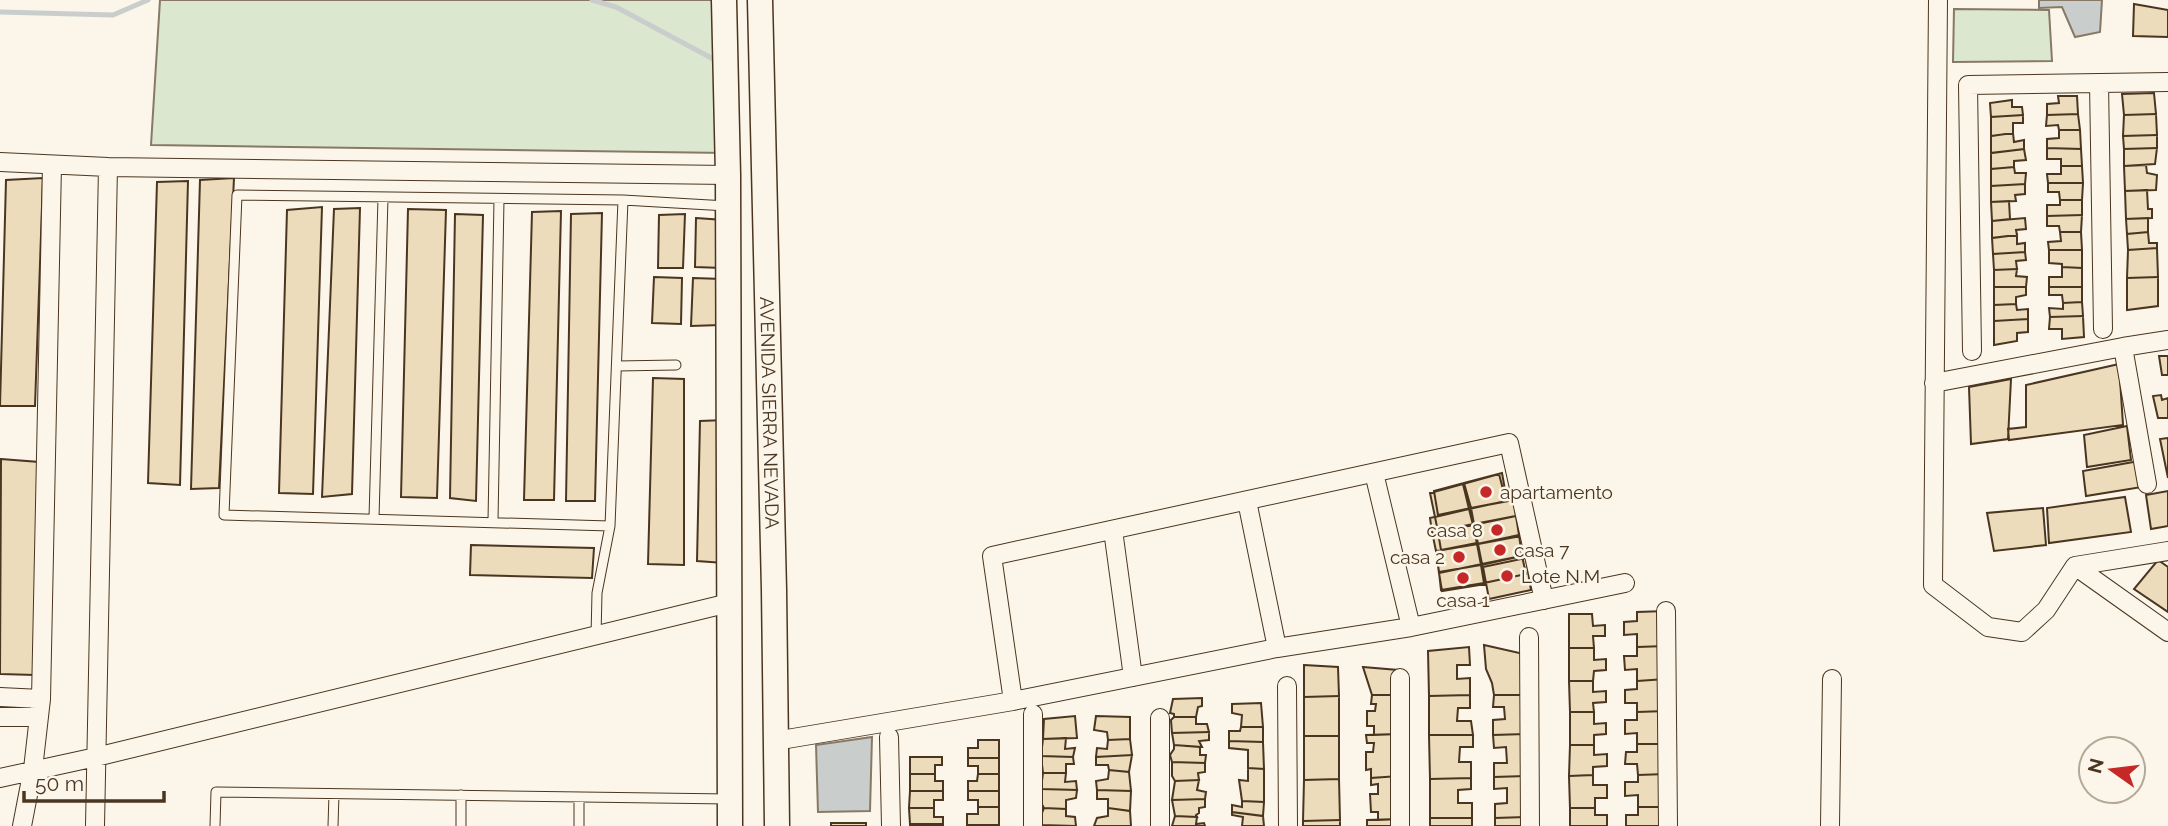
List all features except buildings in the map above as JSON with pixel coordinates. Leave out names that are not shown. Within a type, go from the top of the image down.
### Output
[{"type":"main road","name":"AVENIDA SIERRA NEVADA","points":[[724,0],[728,175],[730,826]]},
{"type":"main road","name":"AVENIDA SIERRA NEVADA","points":[[760,0],[777,826]]},
{"type":"street","points":[[1938,0],[1933,585],[1988,627],[2022,632],[2046,610],[2075,566],[2168,551]]},
{"type":"street","points":[[1972,351],[1968,85],[2168,82]]},
{"type":"street","points":[[2099,83],[2103,329]]},
{"type":"street","points":[[0,162],[107,167],[728,175]]},
{"type":"street","points":[[22,826],[33,769],[40,708],[52,165]]},
{"type":"street","points":[[95,826],[107,167]]},
{"type":"street","points":[[1934,383],[2168,341]]},
{"type":"street","points":[[2123,347],[2147,484]]},
{"type":"street","points":[[1013,701],[992,556],[1510,443],[1544,600]]},
{"type":"street","points":[[1374,473],[1411,627]]},
{"type":"street","points":[[1247,501],[1277,649]]},
{"type":"street","points":[[1113,530],[1133,677]]},
{"type":"street","points":[[2075,566],[2168,632]]},
{"type":"street","points":[[775,741],[1013,701],[1277,649],[1411,627],[1625,583]]},
{"type":"street","points":[[0,778],[729,603]]},
{"type":"street","points":[[1666,611],[1668,826]]},
{"type":"street","points":[[1528,637],[1530,826]]},
{"type":"street","points":[[1400,678],[1400,826]]},
{"type":"street","points":[[1830,826],[1832,679]]},
{"type":"street","points":[[1287,686],[1288,826]]},
{"type":"street","points":[[0,697],[40,708]]},
{"type":"street","points":[[0,717],[40,708]]},
{"type":"street","points":[[1033,714],[1033,826]]},
{"type":"street","points":[[1160,718],[1160,826]]},
{"type":"street","points":[[889,737],[891,826]]},
{"type":"lane","points":[[610,526],[225,515],[237,195],[622,200],[728,206]]},
{"type":"lane","points":[[374,518],[383,198]]},
{"type":"lane","points":[[493,521],[499,200]]},
{"type":"lane","points":[[596,636],[597,593],[610,526],[622,200]]},
{"type":"lane","points":[[617,366],[676,365]]},
{"type":"lane","points":[[215,826],[216,792],[730,799]]},
{"type":"lane","points":[[333,826],[334,794]]},
{"type":"lane","points":[[461,795],[461,826]]},
{"type":"lane","points":[[579,797],[579,826]]},
{"type":"green space","points":[[160,0],[724,0],[727,153],[151,145]]},
{"type":"green space","points":[[1954,9],[2049,10],[2052,61],[1953,62]]},
{"type":"shaded area","points":[[2039,0],[2102,0],[2100,32],[2075,37],[2062,7],[2039,8]]},
{"type":"shaded area","points":[[872,737],[870,811],[818,812],[816,745]]},
{"type":"waterway","points":[[0,12],[113,15],[148,0]]},
{"type":"waterway","points":[[592,0],[616,7],[717,61]]},
{"type":"place","name":"apartamento","points":[[1486,492]]},
{"type":"place","name":"casa 8","points":[[1497,530]]},
{"type":"place","name":"casa 7","points":[[1500,550]]},
{"type":"place","name":"casa 2","points":[[1459,557]]},
{"type":"place","name":"Lote N.M","points":[[1507,576]]},
{"type":"place","name":"casa 1","points":[[1463,578]]}]
